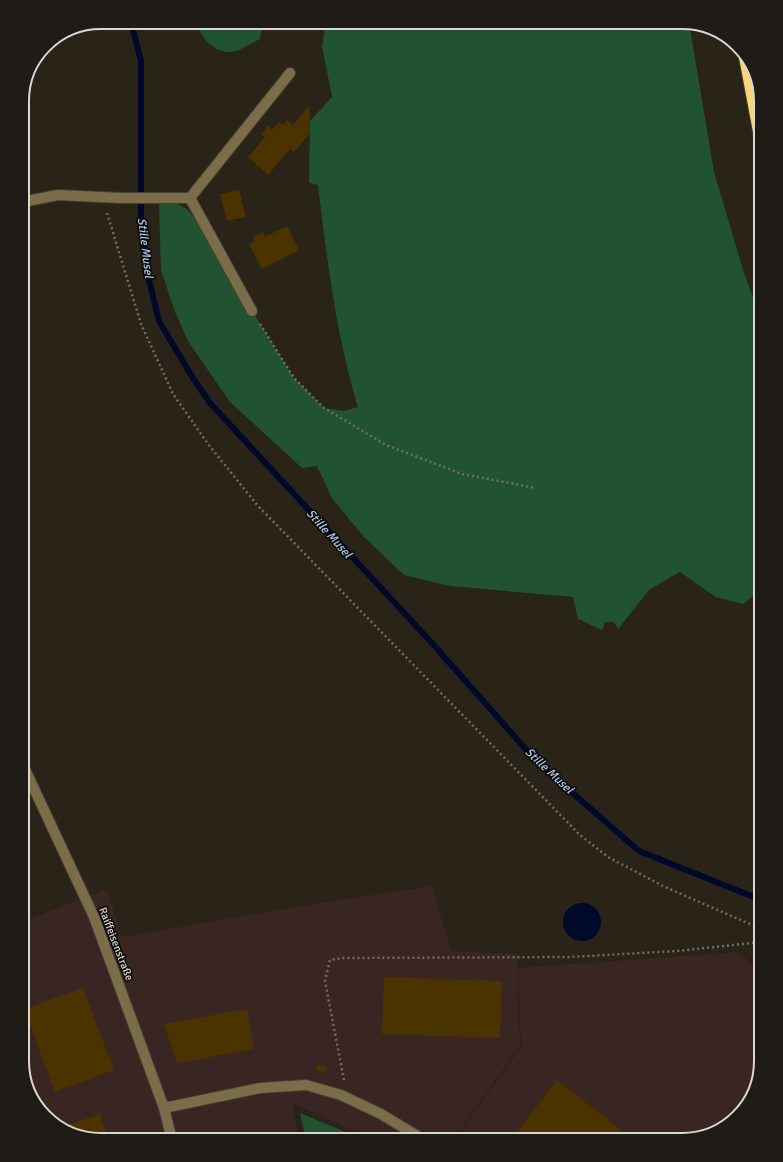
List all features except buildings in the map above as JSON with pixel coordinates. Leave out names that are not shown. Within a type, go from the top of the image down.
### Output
[{"type":"highway","points":[[748,75],[754,105]]},
{"type":"street","points":[[190,198],[290,73]]},
{"type":"street","points":[[29,201],[58,195],[122,198],[190,198]]},
{"type":"street","points":[[190,198],[252,312]]},
{"type":"street","name":"Raiffeisenstraße","points":[[29,778],[94,917],[164,1108],[170,1133]]},
{"type":"street","points":[[164,1108],[260,1088],[306,1085],[341,1095],[382,1114],[413,1133]]},
{"type":"path","points":[[102,196],[141,324],[173,394],[208,444],[258,506],[580,835],[608,857],[649,879],[754,926]]},
{"type":"path","points":[[252,312],[294,378],[324,408],[386,444],[455,471],[536,488]]},
{"type":"path","points":[[347,1099],[326,980],[330,960],[343,958],[570,958],[677,951],[754,943]]},
{"type":"shaded area","points":[[432,886],[451,951],[517,954],[520,1046],[458,1133],[359,1133],[292,1103],[298,1133],[97,1133],[87,1132],[69,1126],[57,1118],[44,1105],[31,1079],[29,1060],[29,919],[107,889],[122,937],[300,906]]},
{"type":"shaded area","points":[[738,952],[754,965],[754,1060],[752,1079],[744,1097],[733,1112],[726,1118],[700,1131],[682,1133],[459,1133],[521,1047],[518,968]]},
{"type":"green space","points":[[199,29],[262,29],[260,39],[242,49],[231,52],[225,52],[213,47]]},
{"type":"green space","points":[[325,29],[690,30],[714,172],[744,273],[754,300],[754,595],[743,604],[716,597],[680,572],[650,589],[618,629],[614,622],[605,622],[602,630],[578,619],[573,597],[450,586],[404,575],[364,537],[332,498],[317,466],[302,468],[230,402],[188,341],[175,312],[161,270],[159,205],[161,201],[166,200],[176,203],[188,210],[198,223],[243,306],[252,311],[294,378],[324,408],[344,411],[358,407],[350,380],[338,325],[318,185],[309,183],[310,121],[332,97],[322,46]]},
{"type":"green space","points":[[300,1113],[348,1133],[304,1133]]},
{"type":"water","points":[[582,903],[592,906],[598,912],[601,922],[598,932],[592,938],[582,941],[572,938],[566,932],[563,922],[566,912],[572,906]]},
{"type":"waterway","name":"Stille Musel","points":[[133,29],[141,61],[141,216],[145,264],[159,321],[191,375],[210,403],[431,642],[538,763],[639,851],[754,897]]}]
